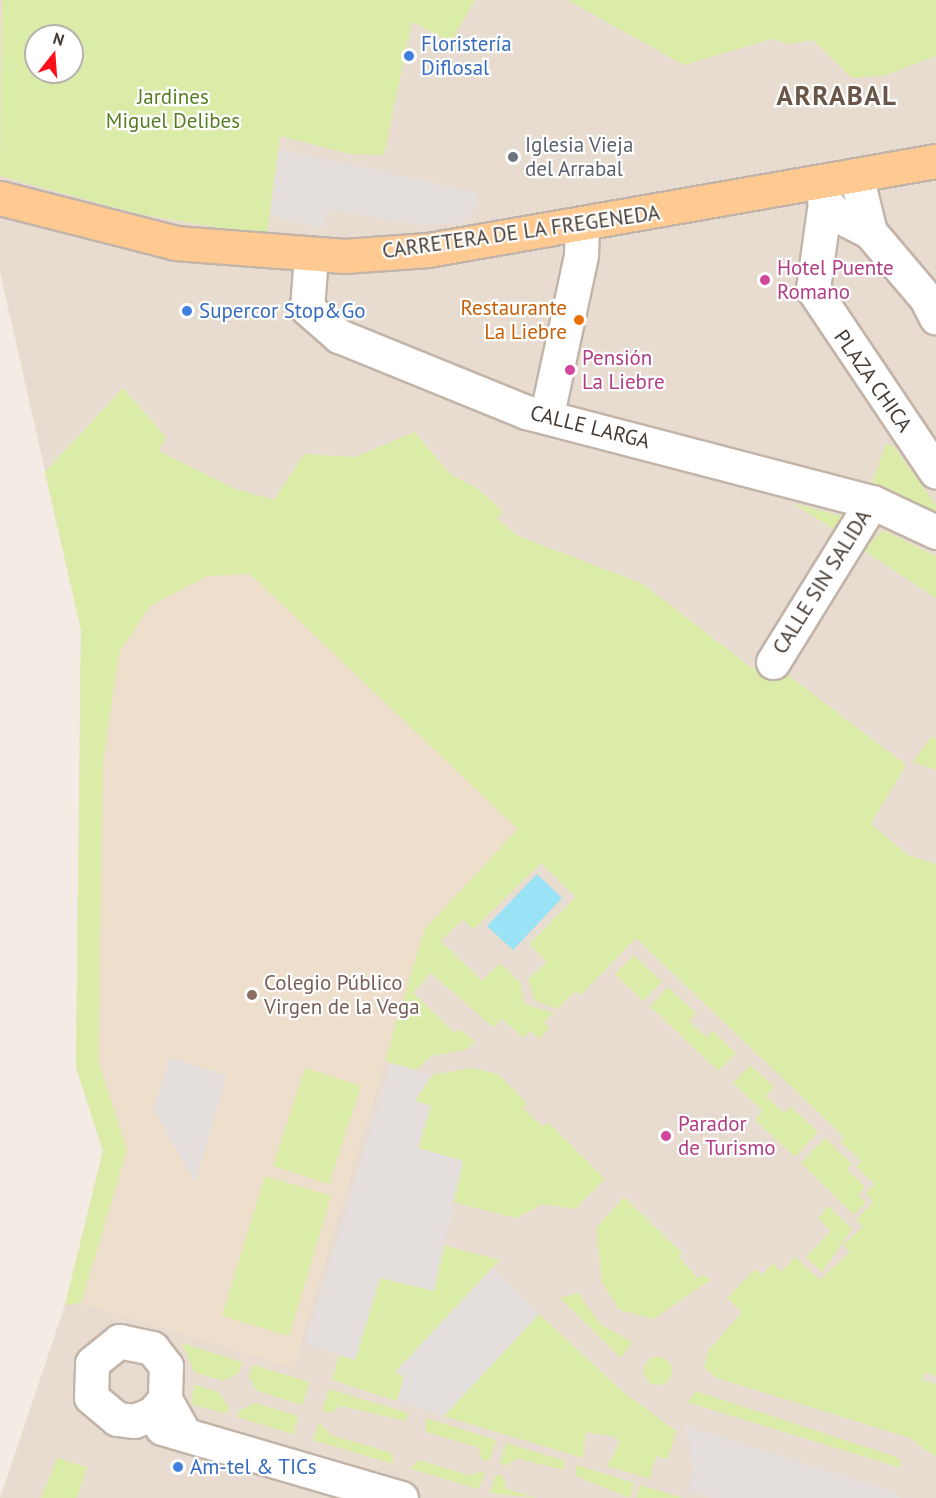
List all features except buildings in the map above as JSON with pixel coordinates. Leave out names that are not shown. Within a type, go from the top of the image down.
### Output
[{"type":"main road","name":"CARRETERA DE LA FREGENEDA","points":[[0,198],[176,243],[311,256],[428,250],[822,192],[856,175],[936,161]]},
{"type":"street","points":[[856,175],[870,232]]},
{"type":"street","points":[[822,192],[837,215],[870,232],[933,307]]},
{"type":"street","name":"PLAZA CHICA","points":[[822,192],[813,289],[936,472]]},
{"type":"street","points":[[547,414],[581,255],[582,226]]},
{"type":"street","name":"CALLE LARGA","points":[[311,256],[307,308],[319,323],[373,351],[526,412],[547,414],[872,502],[936,532]]},
{"type":"street","name":"CALLE SIN SALIDA","points":[[773,662],[872,502]]},
{"type":"street","points":[[134,1421],[152,1414],[165,1399],[169,1377],[152,1348],[136,1341],[103,1349],[92,1363],[91,1397],[101,1411],[134,1421],[184,1433],[401,1498]]},
{"type":"street","points":[[165,1399],[184,1433]]},
{"type":"shaded area","points":[[0,0],[936,0],[936,1498],[0,1498],[65,1305],[103,1151],[76,1067],[81,630],[0,272]]},
{"type":"shaded area","points":[[279,149],[478,193],[475,209],[463,222],[423,226],[329,209],[323,228],[271,215]]},
{"type":"shaded area","name":"Colegio Público Virgen de la Vega","points":[[251,574],[518,829],[424,930],[293,1368],[81,1303],[127,1150],[98,1061],[103,762],[119,653],[150,606],[207,576]]},
{"type":"shaded area","points":[[170,1058],[227,1075],[195,1182],[153,1109]]},
{"type":"shaded area","points":[[391,1063],[432,1075],[415,1101],[431,1106],[418,1148],[463,1161],[434,1291],[380,1278],[355,1360],[305,1344]]},
{"type":"shaded area","points":[[492,1268],[539,1314],[444,1416],[397,1401],[404,1377],[396,1372]]},
{"type":"shaded area","points":[[686,1426],[895,1492],[898,1498],[714,1498],[688,1490],[694,1471]]},
{"type":"green space","name":"Jardines Miguel Delibes","points":[[2,0],[475,0],[451,42],[412,22],[384,155],[350,154],[280,136],[267,236],[139,214],[0,176]]},
{"type":"green space","points":[[567,0],[936,0],[936,56],[886,75],[852,78],[813,40],[789,44],[772,39],[684,65]]},
{"type":"green space","points":[[123,388],[166,437],[159,451],[236,489],[274,500],[304,454],[355,457],[415,432],[450,474],[477,488],[503,512],[497,518],[516,535],[643,584],[753,669],[763,656],[906,765],[871,824],[908,855],[936,864],[936,1376],[924,1373],[922,1380],[936,1384],[936,1457],[910,1438],[717,1378],[704,1367],[708,1351],[742,1312],[727,1298],[755,1269],[762,1275],[773,1263],[781,1272],[795,1257],[820,1280],[850,1252],[844,1244],[863,1227],[856,1220],[873,1202],[866,1193],[875,1184],[856,1167],[861,1161],[840,1141],[844,1137],[636,938],[581,995],[575,991],[558,1009],[534,1000],[528,979],[547,962],[529,944],[576,897],[541,863],[474,929],[462,920],[441,941],[482,981],[500,963],[520,982],[524,1004],[554,1013],[544,1022],[549,1028],[540,1039],[530,1031],[523,1038],[503,1019],[493,1027],[431,973],[413,993],[455,1033],[460,1029],[475,1042],[465,1050],[431,1056],[416,1070],[385,1061],[424,930],[518,829],[250,574],[207,576],[150,606],[119,653],[103,762],[98,1060],[127,1150],[81,1303],[65,1305],[103,1151],[76,1067],[81,630],[45,472]]},
{"type":"green space","points":[[886,444],[894,447],[936,505],[936,517],[869,490]]},
{"type":"green space","points":[[792,503],[844,517],[840,533]]},
{"type":"green space","points":[[883,530],[936,556],[936,598],[863,550]]},
{"type":"green space","points":[[932,736],[936,739],[936,770],[913,762]]},
{"type":"green space","points":[[634,955],[662,982],[643,1001],[615,974]]},
{"type":"green space","points":[[668,987],[696,1013],[689,1021],[706,1037],[713,1031],[736,1053],[718,1071],[650,1006]]},
{"type":"green space","points":[[750,1065],[774,1087],[766,1096],[784,1113],[790,1106],[818,1132],[795,1157],[755,1120],[763,1111],[733,1083]]},
{"type":"green space","points":[[305,1068],[361,1086],[329,1184],[273,1166]]},
{"type":"green space","points":[[471,1068],[498,1074],[527,1103],[523,1108],[543,1127],[548,1122],[605,1179],[575,1209],[542,1204],[516,1218],[453,1202],[463,1161],[418,1148],[431,1106],[415,1101],[432,1075]]},
{"type":"green space","points":[[825,1138],[852,1164],[847,1169],[865,1187],[858,1195],[866,1203],[854,1215],[801,1163]]},
{"type":"green space","points":[[265,1176],[331,1196],[289,1336],[222,1316]]},
{"type":"green space","points":[[624,1197],[682,1253],[679,1257],[698,1279],[703,1274],[710,1280],[654,1319],[619,1310],[602,1282],[596,1228]]},
{"type":"green space","points":[[829,1206],[852,1229],[822,1272],[806,1257],[831,1231],[818,1218]]},
{"type":"green space","points":[[443,1245],[500,1260],[396,1371],[404,1377],[397,1401],[332,1380],[339,1355],[355,1359],[380,1278],[433,1290]]},
{"type":"green space","points":[[578,1293],[601,1325],[632,1342],[621,1358],[560,1298]]},
{"type":"green space","points":[[539,1314],[623,1392],[676,1431],[668,1459],[656,1456],[650,1479],[607,1466],[620,1442],[615,1437],[586,1432],[583,1458],[444,1416]]},
{"type":"green space","points":[[182,1343],[242,1362],[238,1374],[223,1381],[194,1372]]},
{"type":"green space","points":[[658,1357],[668,1361],[672,1371],[668,1381],[658,1385],[648,1381],[644,1371],[648,1361]]},
{"type":"green space","points":[[253,1365],[309,1382],[303,1405],[257,1391],[249,1377]]},
{"type":"green space","points":[[194,1385],[219,1392],[229,1408],[227,1414],[191,1404]]},
{"type":"green space","points":[[329,1389],[408,1413],[406,1421],[341,1406],[330,1413],[322,1410]]},
{"type":"green space","points":[[696,1391],[899,1458],[901,1468],[687,1402]]},
{"type":"green space","points":[[255,1403],[299,1416],[293,1434],[237,1417],[240,1410]]},
{"type":"green space","points":[[426,1418],[496,1440],[489,1461],[481,1459],[479,1448],[426,1432]]},
{"type":"green space","points":[[319,1422],[331,1435],[392,1453],[393,1464],[313,1440]]},
{"type":"green space","points":[[506,1443],[565,1461],[563,1470],[517,1458],[506,1466],[500,1463]]},
{"type":"green space","points":[[57,1458],[87,1467],[77,1498],[41,1498]]},
{"type":"green space","points":[[419,1460],[469,1475],[485,1471],[479,1489],[410,1469]]},
{"type":"green space","points":[[576,1465],[634,1483],[630,1498],[576,1476]]},
{"type":"green space","points":[[496,1474],[503,1476],[507,1489],[537,1498],[490,1493]]},
{"type":"green space","points":[[640,1485],[683,1498],[636,1498]]},
{"type":"water","points":[[537,874],[562,898],[513,950],[487,926]]},
{"type":"place","name":"Floristería Diflosal","points":[[409,56]]},
{"type":"place","name":"Iglesia Vieja del Arrabal","points":[[513,157]]},
{"type":"place","name":"Hotel Puente Romano","points":[[765,280]]},
{"type":"place","name":"Supercor Stop&Go","points":[[187,311]]},
{"type":"place","name":"Restaurante La Liebre","points":[[579,320]]},
{"type":"place","name":"Pensión La Liebre","points":[[570,370]]},
{"type":"place","name":"Colegio Público Virgen de la Vega","points":[[252,995]]},
{"type":"place","name":"Parador de Turismo","points":[[666,1136]]},
{"type":"place","name":"Am-tel & TICs","points":[[178,1467]]},
{"type":"district","name":"ARRABAL","points":[[837,96]]}]
